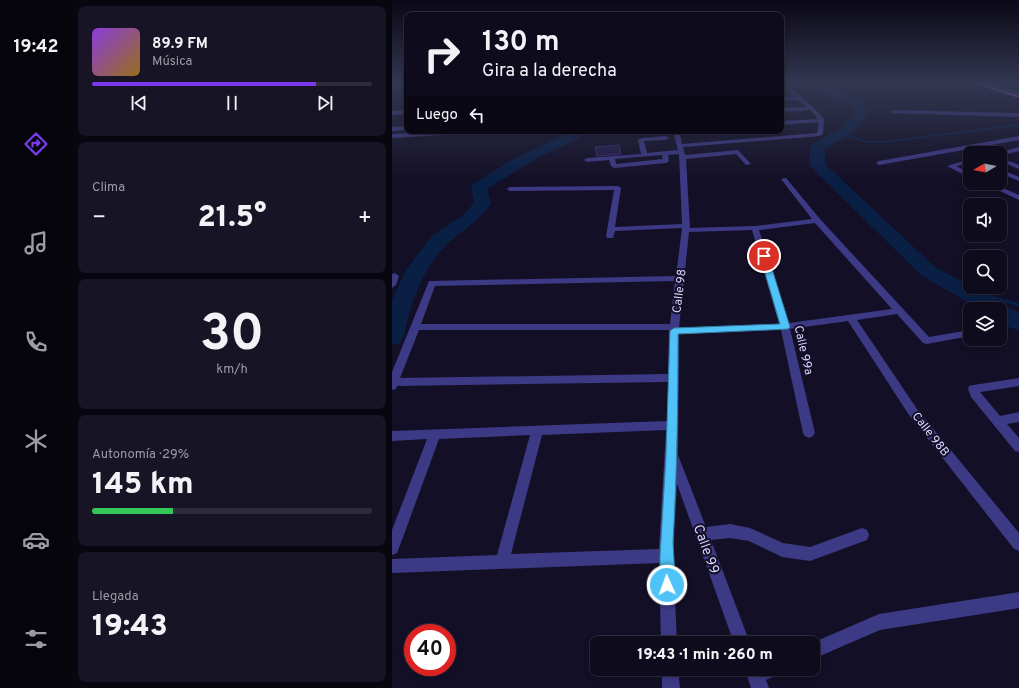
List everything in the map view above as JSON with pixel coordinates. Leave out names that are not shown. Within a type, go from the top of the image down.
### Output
[{"type":"street","points":[[818,115],[822,120]]},
{"type":"street","points":[[392,119],[404,118]]},
{"type":"street","points":[[784,123],[822,120]]},
{"type":"street","points":[[681,152],[817,135],[820,134],[822,120]]},
{"type":"street","points":[[392,129],[404,128]]},
{"type":"street","points":[[392,136],[427,134]]},
{"type":"street","name":"Calle 98","points":[[670,636],[666,556],[672,455],[674,329],[686,230],[681,152],[677,134]]},
{"type":"street","points":[[643,152],[641,140],[666,138]]},
{"type":"street","points":[[879,163],[1019,138]]},
{"type":"street","points":[[1007,152],[1019,149]]},
{"type":"street","points":[[610,158],[613,166],[666,161],[664,150]]},
{"type":"street","points":[[587,160],[636,156],[643,152],[664,150],[681,152],[738,152],[748,164]]},
{"type":"street","points":[[636,156],[638,164]]},
{"type":"street","points":[[963,163],[950,166],[963,172]]},
{"type":"street","points":[[1009,163],[1019,167]]},
{"type":"street","points":[[1007,174],[1019,179]]},
{"type":"street","points":[[784,179],[817,221],[926,341],[963,334]]},
{"type":"street","points":[[510,189],[618,188],[611,232],[650,228],[660,233],[686,230],[755,228],[817,221]]},
{"type":"street","points":[[1004,190],[1017,195]]},
{"type":"street","name":"Calle 99a","points":[[755,228],[785,327],[809,433]]},
{"type":"street","points":[[392,285],[396,276]]},
{"type":"street","points":[[674,378],[393,384],[432,283],[681,278]]},
{"type":"street","points":[[415,327],[674,329],[785,327],[900,311]]},
{"type":"street","name":"Calle 98B","points":[[851,318],[913,412],[1019,544]]},
{"type":"street","points":[[1019,382],[973,389],[975,394],[1019,447]]},
{"type":"street","points":[[998,421],[1019,417]]},
{"type":"street","points":[[392,436],[672,426]]},
{"type":"street","points":[[502,562],[537,430]]},
{"type":"street","points":[[392,548],[435,435]]},
{"type":"street","name":"Calle 99","points":[[672,455],[739,636]]},
{"type":"street","points":[[702,534],[730,531],[750,535],[782,550],[810,554],[862,535]]},
{"type":"street","points":[[392,566],[666,556]]},
{"type":"street","points":[[820,648],[879,622],[1019,600]]},
{"type":"street","points":[[670,676],[671,688]]},
{"type":"building","points":[[619,145],[621,154],[597,156],[595,147]]},
{"type":"waterway","points":[[861,115],[846,131],[818,147],[817,165],[928,271],[983,302]]},
{"type":"waterway","points":[[841,134],[867,142],[883,142],[1019,125]]},
{"type":"waterway","points":[[392,337],[399,310],[415,272],[440,239],[468,220],[483,204],[479,187],[530,156],[576,134]]},
{"type":"waterway","points":[[951,285],[1019,305]]},
{"type":"waterway","points":[[1007,316],[1019,323]]},
{"type":"route","points":[[667,585],[666,556],[672,455],[674,331],[785,327],[764,256]]}]
